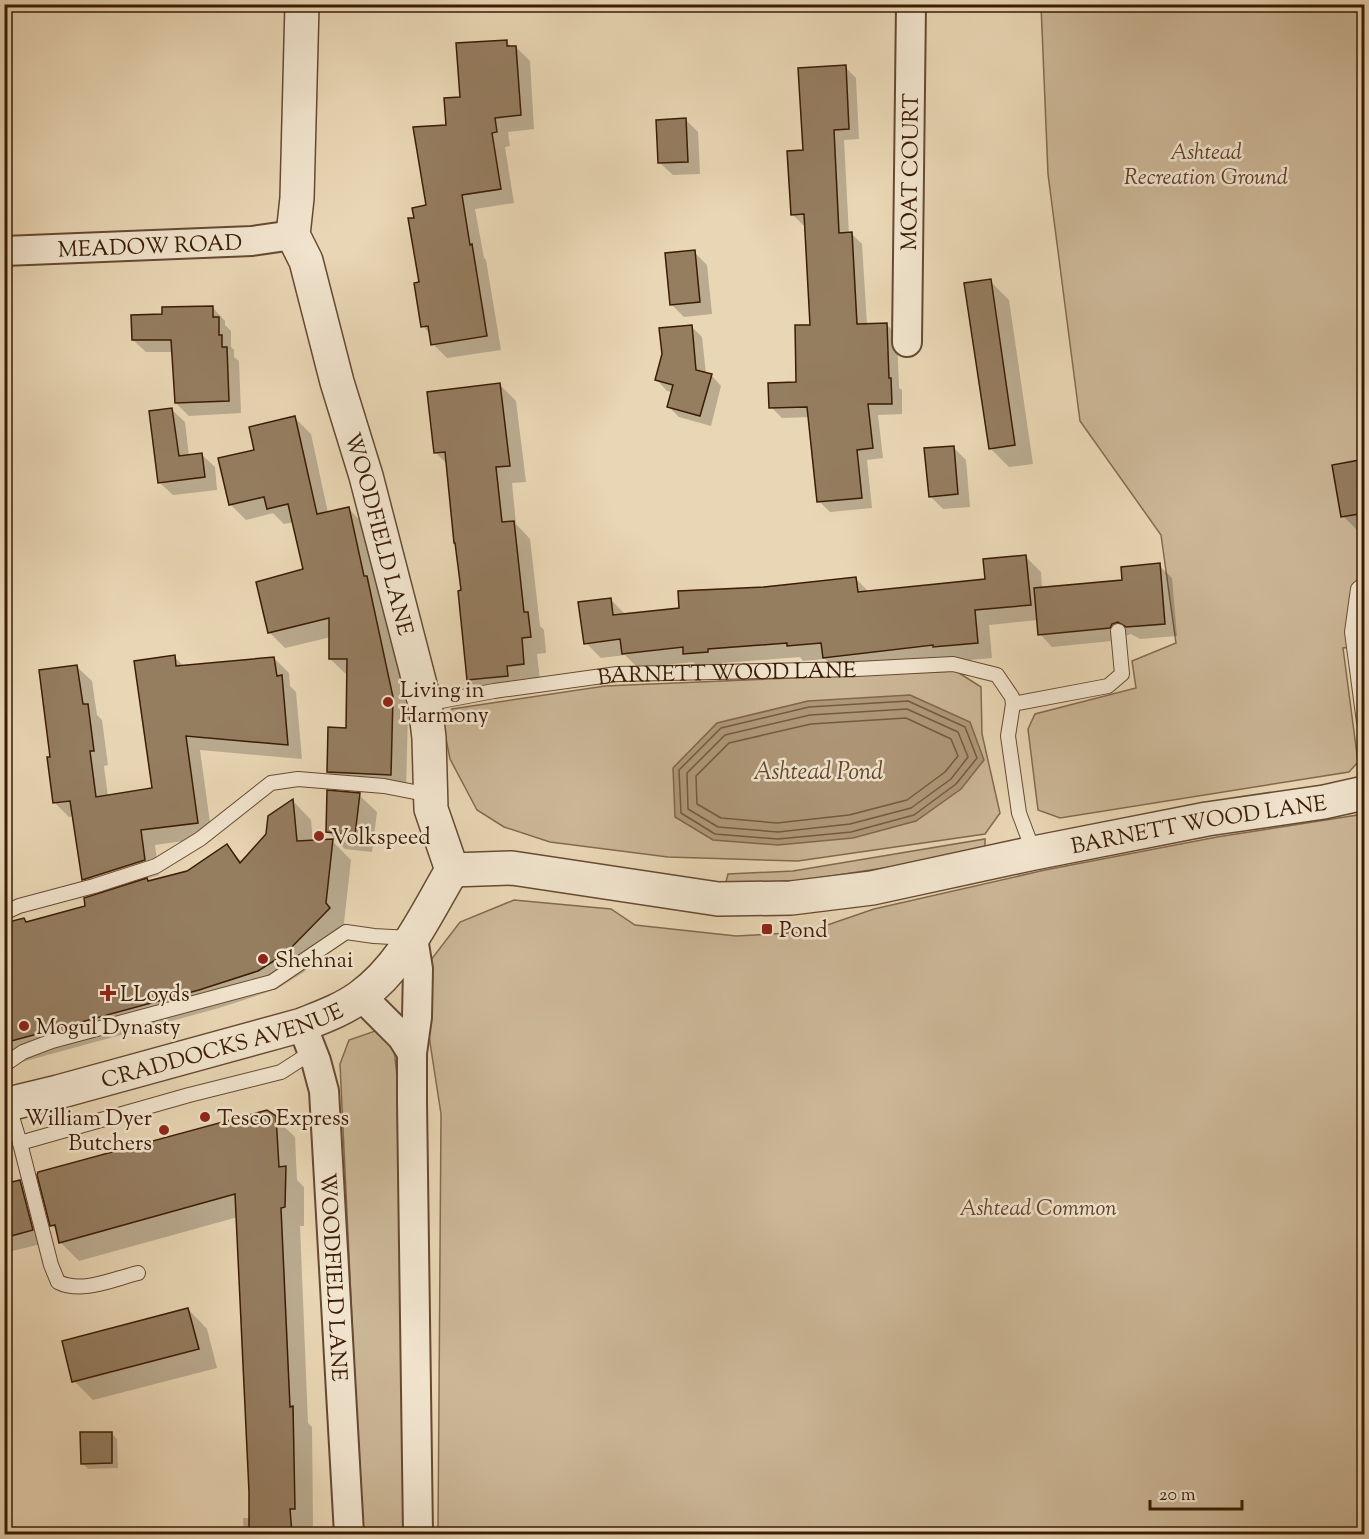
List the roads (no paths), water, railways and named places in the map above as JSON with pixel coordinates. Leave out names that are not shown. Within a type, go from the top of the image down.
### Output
[{"type":"street","points":[[293,235],[297,198],[302,4]]},
{"type":"street","name":"MOAT COURT","points":[[908,342],[911,4]]},
{"type":"street","name":"MEADOW ROAD","points":[[4,251],[252,241],[293,235]]},
{"type":"street","name":"WOODFIELD LANE","points":[[293,235],[306,261],[366,476],[425,704],[429,738],[430,809],[452,870]]},
{"type":"street","name":"BARNETT WOOD LANE","points":[[452,870],[512,867],[718,899],[791,898],[872,888],[1207,819],[1324,802],[1365,793]]},
{"type":"street","points":[[417,1534],[412,1053],[417,1017],[418,969],[413,938],[452,870]]},
{"type":"street","name":"CRADDOCKS AVENUE","points":[[6,1101],[307,1039],[334,1012],[360,996],[390,969],[413,938]]},
{"type":"street","points":[[360,996],[402,1037],[412,1053]]},
{"type":"street","name":"WOODFIELD LANE","points":[[307,1039],[324,1091],[349,1534]]},
{"type":"lane","points":[[1365,584],[1358,589],[1352,632],[1365,722]]},
{"type":"lane","points":[[1034,853],[1019,813],[1008,736],[1012,705],[1108,686],[1122,674],[1118,631]]},
{"type":"lane","name":"BARNETT WOOD LANE","points":[[425,704],[494,691],[617,674],[857,669],[953,663],[997,675],[1012,697],[1012,705]]},
{"type":"lane","points":[[4,913],[19,906],[94,886],[156,866],[200,839],[271,783],[297,780],[384,786],[430,795]]},
{"type":"lane","points":[[4,1065],[23,1052],[52,1041],[272,982],[345,932],[413,938]]},
{"type":"lane","points":[[20,1143],[189,1095],[281,1072],[307,1039]]},
{"type":"lane","points":[[6,1101],[20,1143],[51,1265],[58,1282],[66,1286],[80,1287],[138,1273]]},
{"type":"water","name":"Ashtead Pond","points":[[910,695],[970,722],[984,760],[961,789],[916,821],[853,838],[778,845],[713,840],[675,817],[673,768],[717,723],[808,701]]},
{"type":"place","name":"Living in Harmony","points":[[388,702]]},
{"type":"place","name":"Volkspeed","points":[[319,836]]},
{"type":"place","name":"Pond","points":[[767,929]]},
{"type":"place","name":"Shehnai","points":[[263,959]]},
{"type":"place","name":"LLoyds","points":[[108,993]]},
{"type":"place","name":"Mogul Dynasty","points":[[24,1026]]},
{"type":"place","name":"Tesco Express","points":[[205,1117]]},
{"type":"place","name":"William Dyer Butchers","points":[[164,1130]]},
{"type":"park label","name":"Ashtead Recreation Ground","points":[[1206,164]]},
{"type":"park label","name":"Ashtead Common","points":[[1038,1207]]}]
